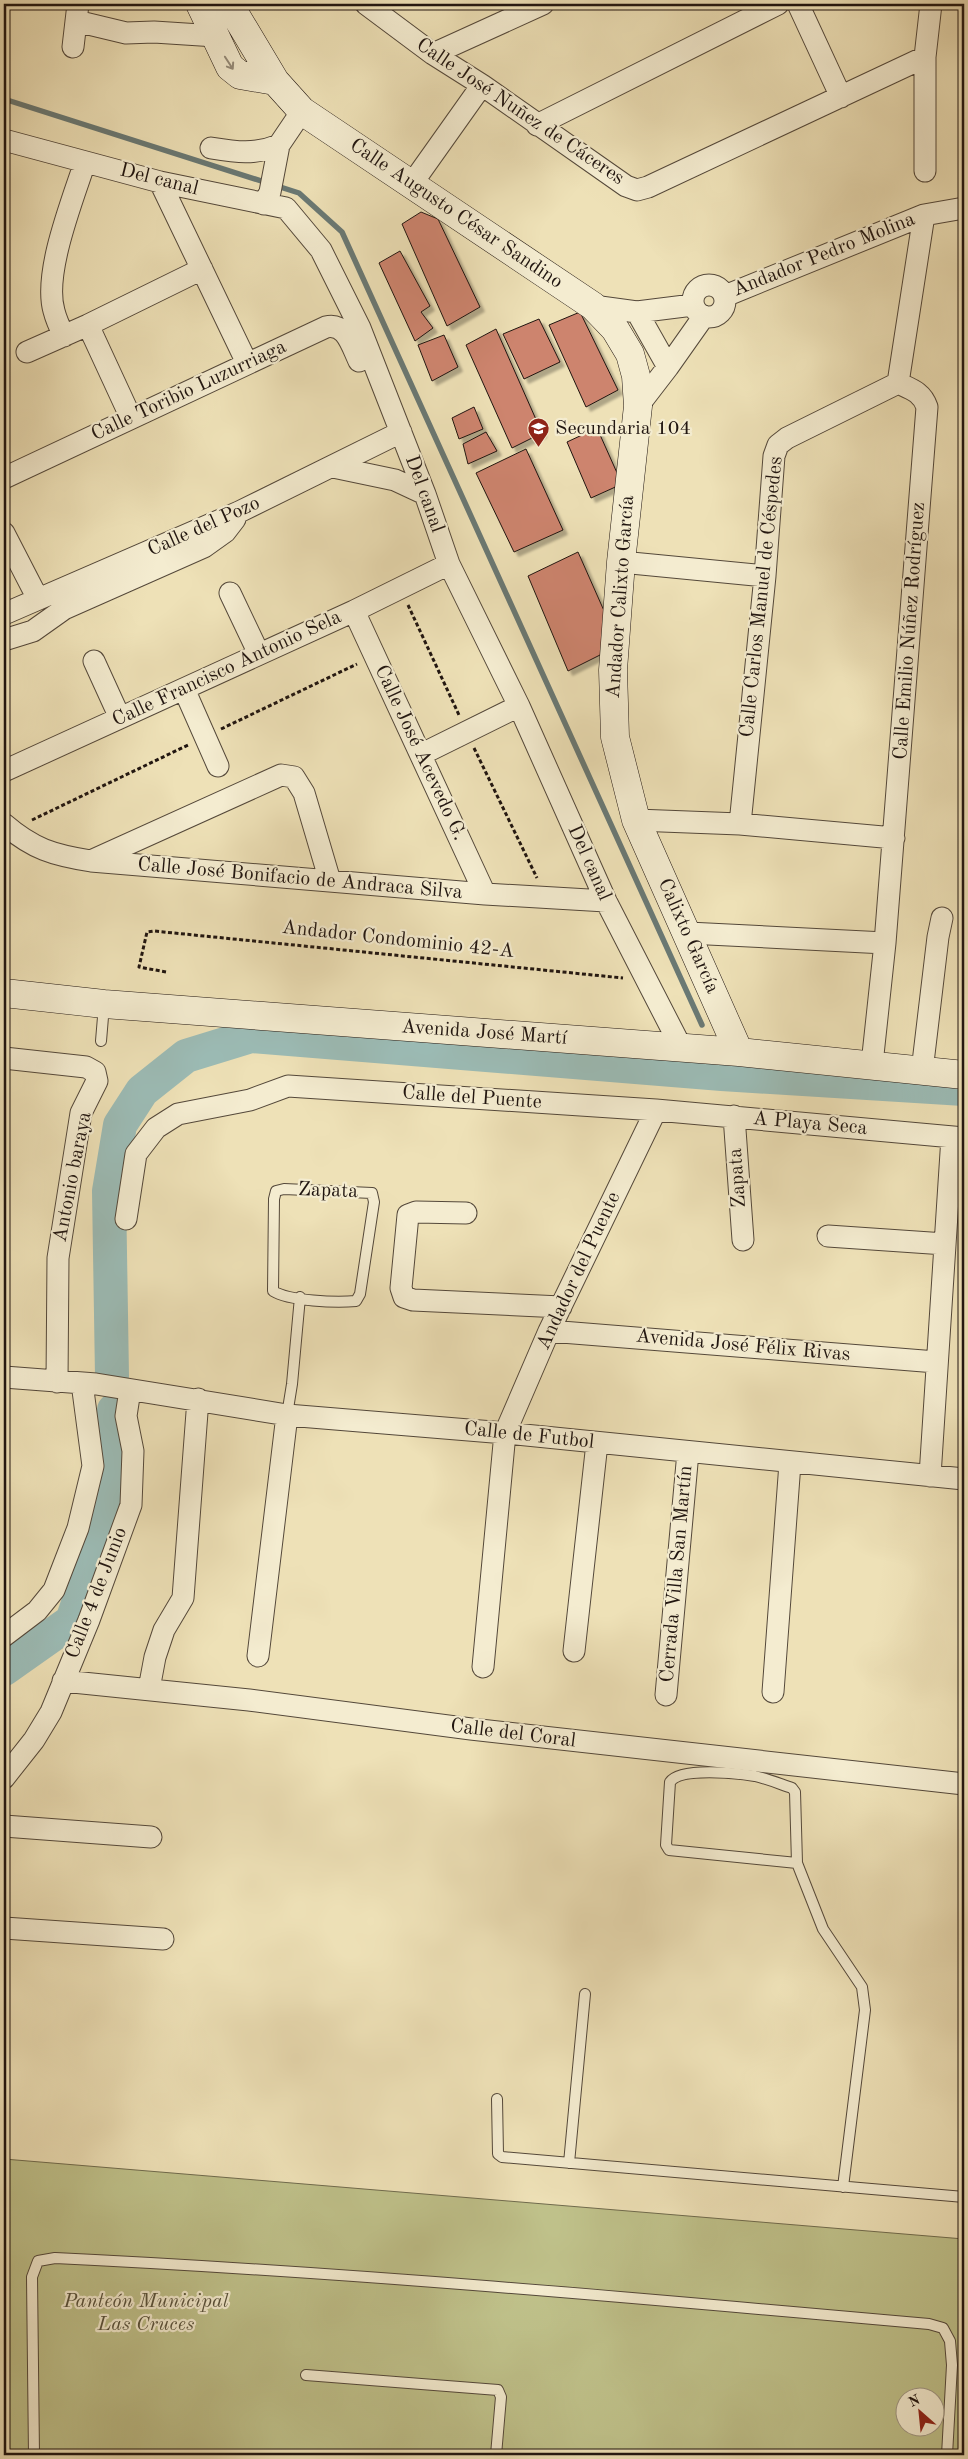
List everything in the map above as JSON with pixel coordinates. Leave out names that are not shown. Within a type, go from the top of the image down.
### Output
[{"type":"street","points":[[200,4],[230,67],[240,75],[274,82]]},
{"type":"street","name":"Calle Augusto César Sandino","points":[[229,4],[274,82],[302,111],[593,306],[615,329],[630,354]]},
{"type":"street","name":"Calle José Nuñez de Cáceres","points":[[366,4],[433,54],[482,85],[626,186],[636,190],[648,187],[926,58]]},
{"type":"street","points":[[433,54],[542,4]]},
{"type":"street","points":[[537,125],[778,4]]},
{"type":"street","points":[[798,4],[840,97]]},
{"type":"street","points":[[925,171],[926,58],[930,4]]},
{"type":"street","points":[[73,47],[77,12],[126,33],[154,32],[216,36]]},
{"type":"street","points":[[411,185],[482,85]]},
{"type":"street","points":[[267,198],[276,168],[279,145],[302,111]]},
{"type":"street","name":"Del canal","points":[[4,140],[160,182],[267,198],[286,208],[321,250],[360,328],[425,494],[449,564],[519,706],[606,901],[681,1048]]},
{"type":"street","points":[[211,148],[241,153],[263,152],[279,145]]},
{"type":"street","points":[[64,336],[53,310],[52,284],[59,247],[85,162]]},
{"type":"street","points":[[160,182],[247,363]]},
{"type":"street","name":"Andador Pedro Molina","points":[[699,311],[716,316],[724,308],[725,296],[924,214],[964,208]]},
{"type":"street","points":[[898,382],[924,214]]},
{"type":"street","points":[[27,352],[88,325],[202,269]]},
{"type":"street","points":[[593,306],[637,312],[699,311],[668,367],[638,406]]},
{"type":"street","points":[[637,312],[668,367]]},
{"type":"street","points":[[88,325],[131,418]]},
{"type":"street","name":"Calle Toribio Luzurriaga","points":[[4,478],[312,332],[334,325],[340,327],[346,334],[359,362]]},
{"type":"street","name":"Andador Calixto García","points":[[630,354],[636,376],[638,406],[621,562],[613,670],[615,737],[636,820]]},
{"type":"street","name":"Calle Carlos Manuel de Céspedes","points":[[740,824],[765,576],[774,456],[778,445],[898,382]]},
{"type":"street","name":"Calle Emilio Núñez Rodríguez","points":[[872,1064],[894,838],[927,407],[925,400],[918,392],[898,382]]},
{"type":"street","name":"Calle del Pozo","points":[[4,614],[239,512],[401,432]]},
{"type":"street","points":[[333,467],[372,473],[396,480],[425,494]]},
{"type":"street","points":[[4,640],[33,631],[64,609],[204,547],[226,532],[239,512]]},
{"type":"street","points":[[4,534],[38,599]]},
{"type":"street","points":[[621,562],[765,576]]},
{"type":"street","name":"Calle Francisco Antonio Sela","points":[[4,771],[354,611],[449,564]]},
{"type":"street","points":[[230,593],[259,654]]},
{"type":"street","name":"Calle José Acevedo G.","points":[[354,611],[422,754],[485,894]]},
{"type":"street","points":[[94,661],[120,718]]},
{"type":"street","points":[[184,689],[218,766]]},
{"type":"street","points":[[422,754],[519,706]]},
{"type":"street","points":[[91,861],[281,775],[294,777],[304,793],[330,881]]},
{"type":"street","points":[[636,820],[740,824],[894,838]]},
{"type":"street","name":"Calixto García","points":[[636,820],[739,1052]]},
{"type":"street","name":"Calle José Bonifacio de Andraca Silva","points":[[4,824],[33,846],[62,857],[91,861],[485,894],[606,901]]},
{"type":"street","points":[[922,1071],[938,937],[942,918]]},
{"type":"street","points":[[688,934],[885,943]]},
{"type":"street","name":"Avenida José Martí","points":[[4,993],[104,1004],[739,1052],[872,1064],[964,1075]]},
{"type":"street","name":"Antonio baraya","points":[[4,1058],[86,1067],[95,1072],[97,1080],[82,1113],[58,1258],[57,1382]]},
{"type":"street","name":"Calle del Puente","points":[[126,1219],[136,1154],[156,1128],[178,1114],[250,1100],[288,1086],[656,1110]]},
{"type":"street","name":"A Playa Seca","points":[[656,1110],[958,1137]]},
{"type":"street","name":"Andador del Puente","points":[[483,1667],[505,1434],[549,1331],[656,1110]]},
{"type":"street","name":"Zapata","points":[[734,1116],[743,1240]]},
{"type":"street","points":[[930,1476],[945,1244],[958,1137]]},
{"type":"street","points":[[466,1213],[416,1212],[408,1215],[401,1288],[404,1297],[413,1300],[561,1307]]},
{"type":"street","points":[[828,1236],[945,1244]]},
{"type":"street","name":"Avenida José Félix Rivas","points":[[549,1331],[936,1362]]},
{"type":"street","name":"Calle de Futbol","points":[[4,1377],[89,1384],[198,1399],[287,1415],[505,1434],[790,1464],[964,1479]]},
{"type":"street","points":[[4,1636],[37,1611],[54,1590],[78,1528],[93,1466],[89,1384]]},
{"type":"street","name":"Calle 4 de Junio","points":[[4,1778],[34,1740],[51,1712],[89,1620],[131,1506],[133,1451],[126,1416],[130,1390]]},
{"type":"street","points":[[149,1690],[155,1657],[164,1630],[183,1598],[198,1399]]},
{"type":"street","points":[[258,1656],[287,1415]]},
{"type":"street","points":[[574,1651],[597,1443]]},
{"type":"street","name":"Cerrada Villa San Martín","points":[[666,1695],[688,1452]]},
{"type":"street","points":[[773,1692],[790,1464]]},
{"type":"street","name":"Calle del Coral","points":[[63,1680],[248,1700],[500,1732],[964,1784]]},
{"type":"street","points":[[4,1826],[151,1837]]},
{"type":"street","points":[[4,1928],[163,1939]]},
{"type":"lane","points":[[101,1041],[104,1004]]},
{"type":"lane","name":"Zapata","points":[[276,1191],[372,1193],[374,1202],[360,1294],[356,1301],[300,1298],[278,1294],[273,1291],[274,1199],[276,1191]]},
{"type":"lane","points":[[287,1415],[292,1384],[300,1298]]},
{"type":"lane","points":[[797,1863],[678,1853],[669,1850],[666,1845],[670,1782],[680,1774],[706,1772],[755,1776],[792,1788],[795,1792],[797,1863],[823,1929],[862,1987],[865,2010],[843,2187]]},
{"type":"lane","points":[[568,2163],[585,1994]]},
{"type":"lane","points":[[497,2099],[498,2154],[502,2157],[964,2197]]},
{"type":"lane","points":[[34,2455],[32,2277],[38,2261],[55,2258],[405,2279],[929,2324],[943,2328],[950,2341],[952,2365],[947,2455]]},
{"type":"lane","points":[[306,2375],[498,2390],[501,2397],[496,2455]]},
{"type":"path","name":"Andador Condominio 42-A","points":[[166,972],[139,967],[147,932],[154,931],[646,980]]},
{"type":"green space","name":"Panteón Municipal Las Cruces","points":[[4,2159],[964,2239],[964,2455],[4,2455]]},
{"type":"building","points":[[421,212],[438,219],[480,307],[447,326],[402,224]]},
{"type":"building","points":[[400,251],[430,306],[421,312],[433,328],[415,341],[379,263]]},
{"type":"building","points":[[580,312],[618,390],[586,407],[549,325]]},
{"type":"building","points":[[539,319],[560,362],[524,379],[503,334]]},
{"type":"building","points":[[496,329],[542,433],[512,448],[466,345]]},
{"type":"building","points":[[444,335],[458,367],[432,381],[418,345]]},
{"type":"building","points":[[474,407],[483,429],[459,439],[452,418]]},
{"type":"building","points":[[597,428],[622,484],[591,498],[567,442]]},
{"type":"building","points":[[486,432],[497,451],[468,464],[463,444]]},
{"type":"building","points":[[526,449],[563,530],[514,552],[476,473]]},
{"type":"building","points":[[578,552],[605,613],[602,654],[568,671],[528,576]]},
{"type":"waterway","points":[[4,99],[299,193],[342,232],[702,1025]]},
{"type":"waterway","points":[[112,1376],[109,1191],[120,1125],[142,1091],[186,1056],[251,1036],[722,1074],[964,1089]]},
{"type":"waterway","points":[[720,1069],[722,1074]]},
{"type":"waterway","points":[[4,1669],[72,1621],[103,1530],[114,1410]]},
{"type":"place","name":"Secundaria 104","points":[[539,448]]}]
